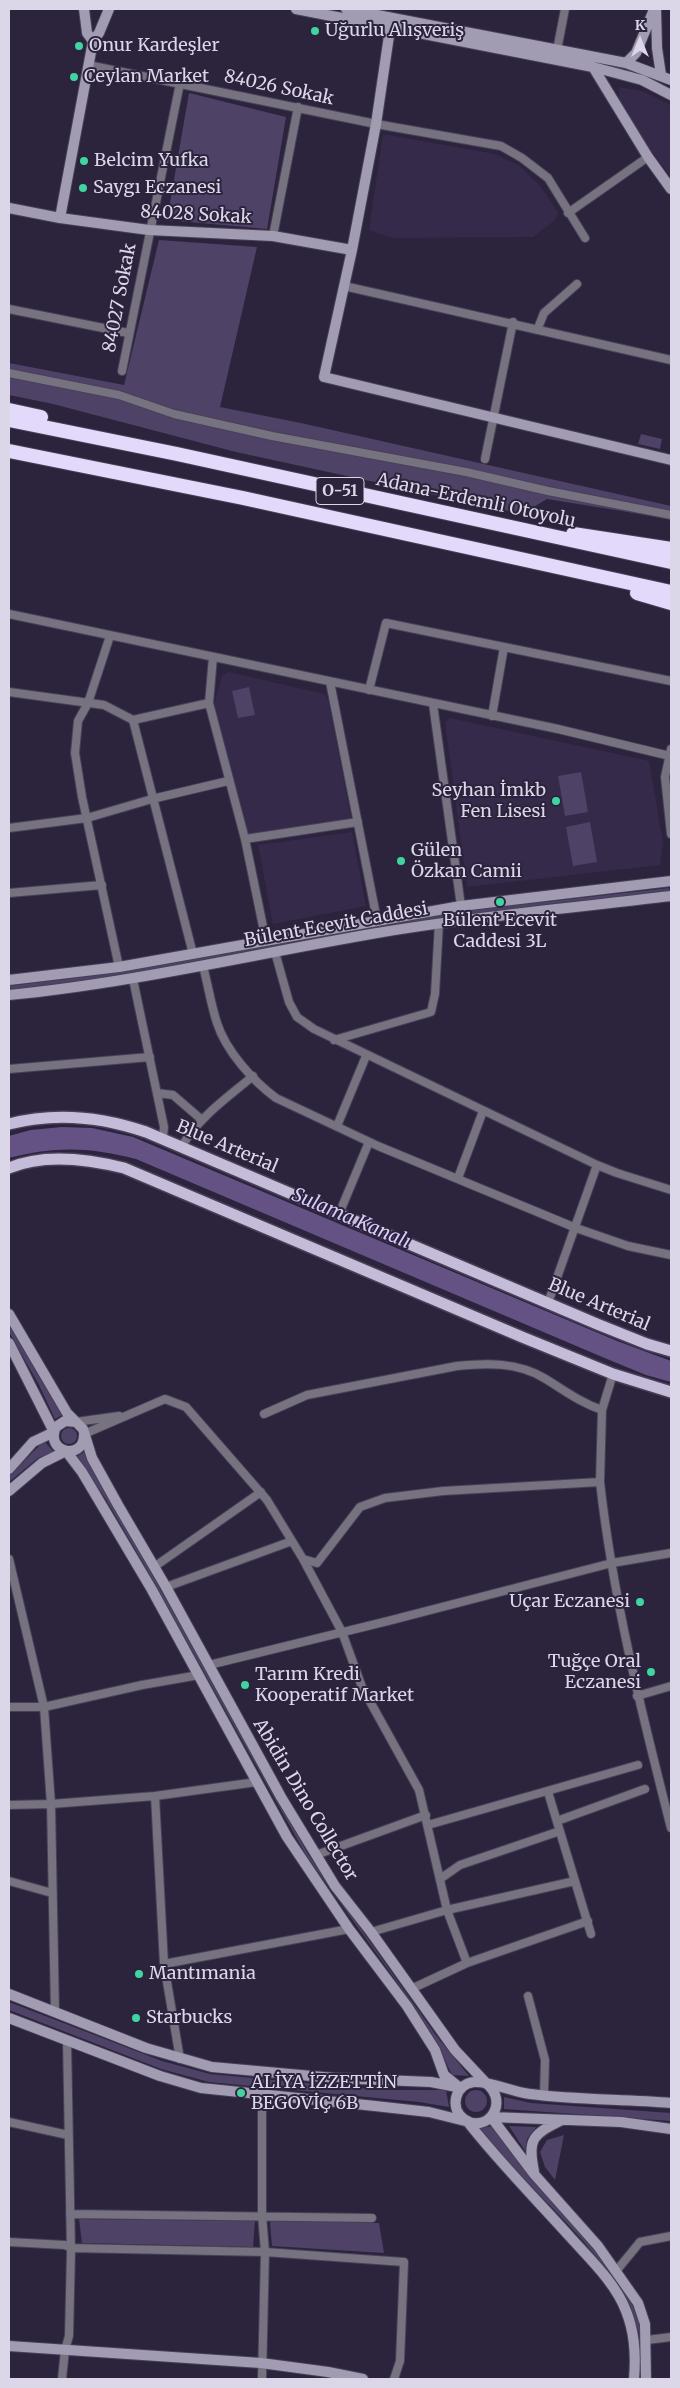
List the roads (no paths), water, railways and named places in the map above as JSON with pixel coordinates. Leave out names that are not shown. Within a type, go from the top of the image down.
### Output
[{"type":"highway","points":[[9,410],[106,430],[177,454]]},
{"type":"highway","name":"Adana-Erdemli Otoyolu","points":[[9,420],[177,454],[671,562]]},
{"type":"highway","name":"O-51","points":[[9,450],[224,494],[671,592]]},
{"type":"highway","points":[[510,528],[590,536],[671,549]]},
{"type":"highway","points":[[516,559],[671,603]]},
{"type":"main road","points":[[84,9],[87,33],[93,41]]},
{"type":"main road","points":[[60,218],[93,41],[99,33],[110,9]]},
{"type":"main road","points":[[296,9],[390,29],[593,67],[642,80],[671,94]]},
{"type":"main road","points":[[346,9],[383,12],[626,63],[671,80]]},
{"type":"main road","points":[[626,63],[636,53],[646,34],[655,9]]},
{"type":"main road","points":[[655,9],[657,48],[661,75]]},
{"type":"main road","points":[[390,29],[376,124],[352,250],[324,378],[671,460]]},
{"type":"main road","points":[[593,67],[648,158],[671,189]]},
{"type":"main road","name":"84028 Sokak","points":[[9,208],[60,218],[149,230],[273,236],[352,250]]},
{"type":"main road","name":"Bülent Ecevit Caddesi","points":[[9,980],[119,967],[460,906],[671,881]]},
{"type":"main road","name":"Bülent Ecevit Caddesi","points":[[9,995],[65,990],[132,979],[439,923],[671,896]]},
{"type":"main road","name":"Blue Arterial","points":[[9,1124],[62,1117],[93,1118],[119,1123],[163,1138],[548,1303],[647,1344],[671,1351]]},
{"type":"main road","points":[[9,1168],[20,1163],[73,1159],[124,1168],[613,1374],[671,1392]]},
{"type":"main road","points":[[9,1314],[67,1414],[80,1425],[84,1434],[83,1443],[80,1447],[66,1451],[42,1464],[9,1490]]},
{"type":"main road","points":[[9,1343],[54,1432],[55,1442],[66,1451]]},
{"type":"main road","points":[[9,1468],[34,1442],[54,1432],[60,1423],[65,1421],[76,1422]]},
{"type":"main road","name":"Abidin Dino Collector","points":[[84,1434],[94,1460],[281,1797],[335,1886],[371,1932],[455,2050],[486,2083]]},
{"type":"main road","name":"Abidin Dino Collector","points":[[66,1451],[82,1472],[152,1590],[287,1838],[349,1929],[412,2014],[435,2050],[444,2075],[460,2088]]},
{"type":"main road","points":[[9,1994],[146,2048],[212,2067],[334,2078],[431,2082],[460,2088]]},
{"type":"main road","points":[[9,2018],[160,2076],[201,2088],[428,2112],[480,2123],[491,2116],[498,2102],[492,2088],[486,2083]]},
{"type":"main road","points":[[634,2379],[636,2363],[633,2335],[626,2310],[614,2290],[585,2253],[495,2157],[467,2121],[458,2113],[455,2106],[457,2093],[460,2088],[471,2082],[486,2083],[506,2090],[544,2095],[671,2103]]},
{"type":"main road","points":[[491,2116],[621,2122],[671,2128]]},
{"type":"main road","points":[[491,2116],[534,2174],[617,2270],[638,2303],[645,2324],[647,2340],[646,2379]]},
{"type":"main road","points":[[534,2174],[530,2153],[533,2138],[544,2129],[563,2120]]},
{"type":"main road","points":[[9,2346],[262,2363],[363,2379]]},
{"type":"street","points":[[557,50],[565,9]]},
{"type":"street","name":"84026 Sokak","points":[[88,65],[376,124],[501,146],[522,158],[548,178],[585,238]]},
{"type":"street","name":"84027 Sokak","points":[[122,371],[128,332],[180,83]]},
{"type":"street","points":[[273,236],[298,108]]},
{"type":"street","points":[[568,213],[648,158]]},
{"type":"street","points":[[538,328],[544,313],[577,284]]},
{"type":"street","points":[[344,286],[513,322],[671,360]]},
{"type":"street","points":[[9,309],[128,332]]},
{"type":"street","points":[[485,458],[513,322]]},
{"type":"street","points":[[9,373],[118,395],[174,414],[272,436],[466,472],[548,491],[671,515]]},
{"type":"street","points":[[9,614],[670,755],[665,777],[671,834]]},
{"type":"street","points":[[369,690],[386,623],[671,681]]},
{"type":"street","points":[[110,636],[88,703],[78,721],[75,753],[119,967]]},
{"type":"street","points":[[492,716],[504,647]]},
{"type":"street","points":[[213,658],[209,703],[228,781],[245,839],[266,941]]},
{"type":"street","points":[[330,682],[377,920]]},
{"type":"street","points":[[9,692],[104,704],[133,720],[209,703]]},
{"type":"street","points":[[433,704],[460,906]]},
{"type":"street","points":[[133,720],[193,954]]},
{"type":"street","points":[[9,828],[87,818],[152,799],[228,781]]},
{"type":"street","points":[[245,839],[358,822]]},
{"type":"street","points":[[9,893],[102,884]]},
{"type":"street","points":[[334,1040],[431,1012],[435,994],[439,923]]},
{"type":"street","points":[[275,952],[289,1002],[297,1017],[314,1029],[366,1056],[597,1165],[671,1190]]},
{"type":"street","points":[[203,966],[217,1024],[229,1047],[261,1087],[276,1098],[370,1142],[576,1228],[628,1246],[671,1255]]},
{"type":"street","points":[[132,979],[158,1093],[164,1127],[163,1138]]},
{"type":"street","points":[[337,1126],[366,1056]]},
{"type":"street","points":[[9,1069],[150,1057]]},
{"type":"street","points":[[182,1146],[202,1120],[252,1076]]},
{"type":"street","points":[[158,1093],[173,1095],[202,1120]]},
{"type":"street","points":[[458,1178],[483,1112]]},
{"type":"street","points":[[339,1214],[370,1142]]},
{"type":"street","points":[[548,1303],[597,1165]]},
{"type":"street","points":[[264,1414],[307,1395],[457,1366],[481,1364],[510,1366],[528,1370],[544,1377],[577,1400],[602,1410]]},
{"type":"street","points":[[613,1374],[602,1410],[600,1482],[607,1547],[612,1563],[637,1696],[667,1794],[671,1828]]},
{"type":"street","points":[[84,1434],[164,1399],[186,1407],[261,1492],[303,1559],[342,1632],[362,1687],[419,1790],[447,1910],[468,1963]]},
{"type":"street","points":[[76,1422],[129,1414]]},
{"type":"street","points":[[303,1559],[317,1564],[360,1507],[385,1498],[442,1490],[600,1482]]},
{"type":"street","points":[[154,1567],[261,1492]]},
{"type":"street","points":[[166,1587],[292,1541]]},
{"type":"street","points":[[209,1665],[612,1563],[671,1553]]},
{"type":"street","points":[[9,1559],[44,1707],[51,1804],[55,2012]]},
{"type":"street","points":[[9,1707],[44,1707],[142,1685],[199,1675]]},
{"type":"street","points":[[637,1696],[671,1686]]},
{"type":"street","points":[[428,1825],[638,1766]]},
{"type":"street","points":[[9,1805],[51,1804],[155,1796],[257,1782]]},
{"type":"street","points":[[557,1821],[645,1790]]},
{"type":"street","points":[[548,1792],[591,1934]]},
{"type":"street","points":[[155,1796],[164,1964],[180,2059]]},
{"type":"street","points":[[316,1855],[426,1815]]},
{"type":"street","points":[[440,1879],[460,1865],[560,1831]]},
{"type":"street","points":[[9,1881],[52,1893]]},
{"type":"street","points":[[371,1932],[447,1910],[575,1881]]},
{"type":"street","points":[[411,1989],[468,1963],[588,1921]]},
{"type":"street","points":[[164,1964],[349,1929]]},
{"type":"street","points":[[528,1996],[545,2060],[544,2095]]},
{"type":"street","points":[[62,2379],[65,2350],[69,2336],[71,2248],[67,2041]]},
{"type":"street","points":[[262,2094],[262,2215],[265,2252],[262,2379]]},
{"type":"street","points":[[9,2122],[68,2135]]},
{"type":"street","points":[[70,2214],[262,2215],[372,2218]]},
{"type":"street","points":[[617,2270],[640,2242],[671,2236]]},
{"type":"street","points":[[9,2242],[64,2245],[71,2248],[265,2252],[404,2262],[400,2361],[394,2379]]},
{"type":"street","points":[[647,2340],[671,2337]]},
{"type":"place","name":"Uğurlu Alışveriş","points":[[315,31]]},
{"type":"place","name":"Onur Kardeşler","points":[[79,46]]},
{"type":"place","name":"Ceylan Market","points":[[74,77]]},
{"type":"place","name":"Belcim Yufka","points":[[84,161]]},
{"type":"place","name":"Saygı Eczanesi","points":[[83,188]]},
{"type":"place","name":"Seyhan İmkb Fen Lisesi","points":[[556,801]]},
{"type":"place","name":"Gülen Özkan Camii","points":[[401,861]]},
{"type":"place","name":"Bülent Ecevit Caddesi 3L","points":[[500,902]]},
{"type":"place","name":"Uçar Eczanesi","points":[[640,1602]]},
{"type":"place","name":"Tuğçe Oral Eczanesi","points":[[651,1672]]},
{"type":"place","name":"Tarım Kredi Kooperatif Market","points":[[245,1685]]},
{"type":"place","name":"Mantımania","points":[[139,1974]]},
{"type":"place","name":"Starbucks","points":[[136,2018]]},
{"type":"place","name":"ALİYA İZZETTİN BEGOVİÇ 6B","points":[[241,2093]]},
{"type":"water label","name":"Sulama Kanalı","points":[[351,1219]]}]
